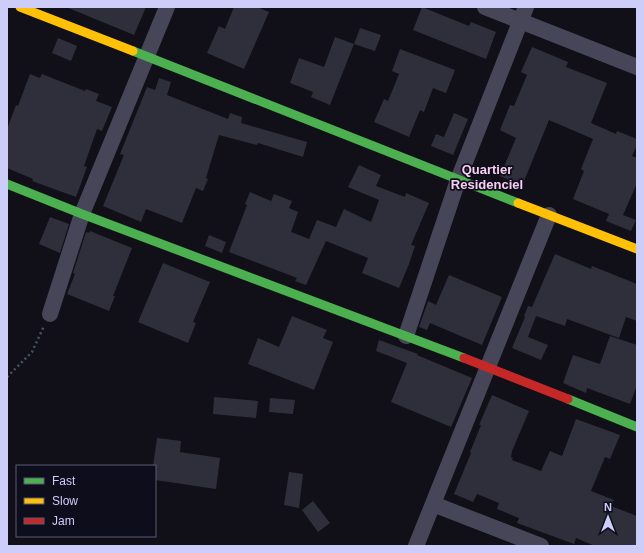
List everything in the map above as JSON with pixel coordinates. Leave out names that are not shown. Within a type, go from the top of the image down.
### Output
[{"type":"street","points":[[20,7],[637,249]]},
{"type":"street","points":[[50,314],[82,214],[167,7]]},
{"type":"street","points":[[485,7],[523,14],[637,67]]},
{"type":"street","points":[[406,336],[458,180],[523,14]]},
{"type":"street","points":[[7,184],[82,214],[489,367],[637,427]]},
{"type":"street","points":[[416,546],[549,215]]},
{"type":"street","points":[[432,504],[541,546]]},
{"type":"path","points":[[7,377],[32,352],[50,314]]},
{"type":"building","points":[[66,7],[146,7],[134,35]]},
{"type":"building","points":[[234,7],[257,7],[269,12],[244,69],[207,53],[219,26],[225,29]]},
{"type":"building","points":[[422,7],[469,26],[471,22],[496,32],[486,59],[413,30]]},
{"type":"building","points":[[360,28],[381,35],[375,51],[354,44]]},
{"type":"building","points":[[335,37],[354,44],[330,105],[311,97],[313,92],[290,83],[299,58],[324,67]]},
{"type":"building","points":[[58,38],[77,46],[71,61],[52,53]]},
{"type":"building","points":[[532,47],[568,62],[566,67],[607,83],[591,123],[616,134],[617,131],[637,139],[637,145],[632,156],[637,158],[637,183],[623,215],[636,220],[631,231],[606,221],[609,214],[573,199],[584,171],[581,169],[593,139],[549,120],[522,186],[500,176],[516,138],[500,130],[510,105],[514,106],[527,75],[521,72]]},
{"type":"building","points":[[400,49],[455,70],[446,93],[433,88],[424,112],[420,110],[409,137],[374,122],[384,99],[388,101],[399,74],[392,71]]},
{"type":"building","points":[[30,74],[40,78],[42,74],[85,91],[86,89],[99,94],[96,101],[112,107],[102,131],[97,129],[84,166],[87,167],[76,197],[32,181],[33,179],[7,168],[7,129],[16,105],[18,106]]},
{"type":"building","points":[[159,78],[171,82],[167,95],[228,119],[230,113],[242,117],[241,123],[307,142],[303,157],[258,143],[257,145],[219,135],[206,178],[208,179],[203,191],[196,188],[182,223],[146,209],[141,222],[103,206],[124,155],[120,154],[147,87],[155,90]]},
{"type":"building","points":[[454,113],[468,119],[453,155],[431,146],[436,134],[444,137]]},
{"type":"building","points":[[359,165],[381,175],[376,186],[405,197],[406,193],[429,203],[411,245],[415,246],[399,288],[362,273],[368,258],[326,241],[306,285],[295,281],[297,278],[229,252],[247,205],[245,204],[250,192],[271,201],[274,194],[292,201],[289,208],[298,212],[291,232],[309,239],[317,220],[336,227],[344,209],[371,222],[379,200],[348,187]]},
{"type":"building","points":[[50,217],[69,224],[60,253],[39,244]]},
{"type":"building","points":[[90,231],[132,248],[113,296],[115,296],[109,311],[67,294],[75,274],[73,273],[86,232],[89,233]]},
{"type":"building","points":[[209,235],[226,242],[222,253],[205,246]]},
{"type":"building","points":[[555,254],[591,269],[592,266],[637,284],[637,321],[626,317],[619,338],[567,319],[565,326],[536,316],[528,337],[548,345],[541,360],[512,348],[528,306],[532,307]]},
{"type":"building","points":[[163,263],[210,282],[193,322],[196,323],[188,343],[138,322]]},
{"type":"building","points":[[449,275],[502,297],[482,345],[430,323],[427,330],[419,327],[428,301],[436,305]]},
{"type":"building","points":[[292,316],[327,330],[323,338],[333,342],[314,390],[248,364],[258,338],[279,347]]},
{"type":"building","points":[[610,336],[637,345],[637,385],[630,404],[587,388],[586,393],[563,383],[573,355],[600,364]]},
{"type":"building","points":[[379,340],[418,354],[417,355],[472,378],[451,427],[391,402],[407,363],[376,351]]},
{"type":"building","points":[[492,395],[529,411],[512,451],[511,457],[513,458],[512,460],[541,471],[550,451],[562,456],[576,419],[620,435],[610,459],[605,457],[591,491],[614,500],[611,506],[637,516],[637,546],[595,546],[576,538],[574,544],[517,523],[519,518],[497,509],[499,503],[477,494],[473,502],[454,494],[471,453],[470,452],[481,425],[479,425]]},
{"type":"building","points":[[214,397],[258,401],[256,418],[213,414]]},
{"type":"building","points":[[270,398],[295,400],[293,414],[269,412]]},
{"type":"building","points":[[157,438],[181,441],[180,452],[220,458],[216,489],[156,480],[156,465],[153,465]]},
{"type":"building","points":[[289,472],[303,474],[299,508],[284,505]]},
{"type":"building","points":[[313,501],[330,523],[318,532],[302,510]]},
{"type":"traffic: fast","points":[[133,51],[518,203]]},
{"type":"traffic: fast","points":[[7,184],[82,214],[464,358]]},
{"type":"traffic: fast","points":[[568,399],[637,427]]},
{"type":"traffic: slow","points":[[20,7],[133,51]]},
{"type":"traffic: slow","points":[[518,203],[637,249]]},
{"type":"traffic: jam","points":[[464,358],[568,399]]},
{"type":"district","name":"Quartier Residenciel","points":[[487,176]]}]
